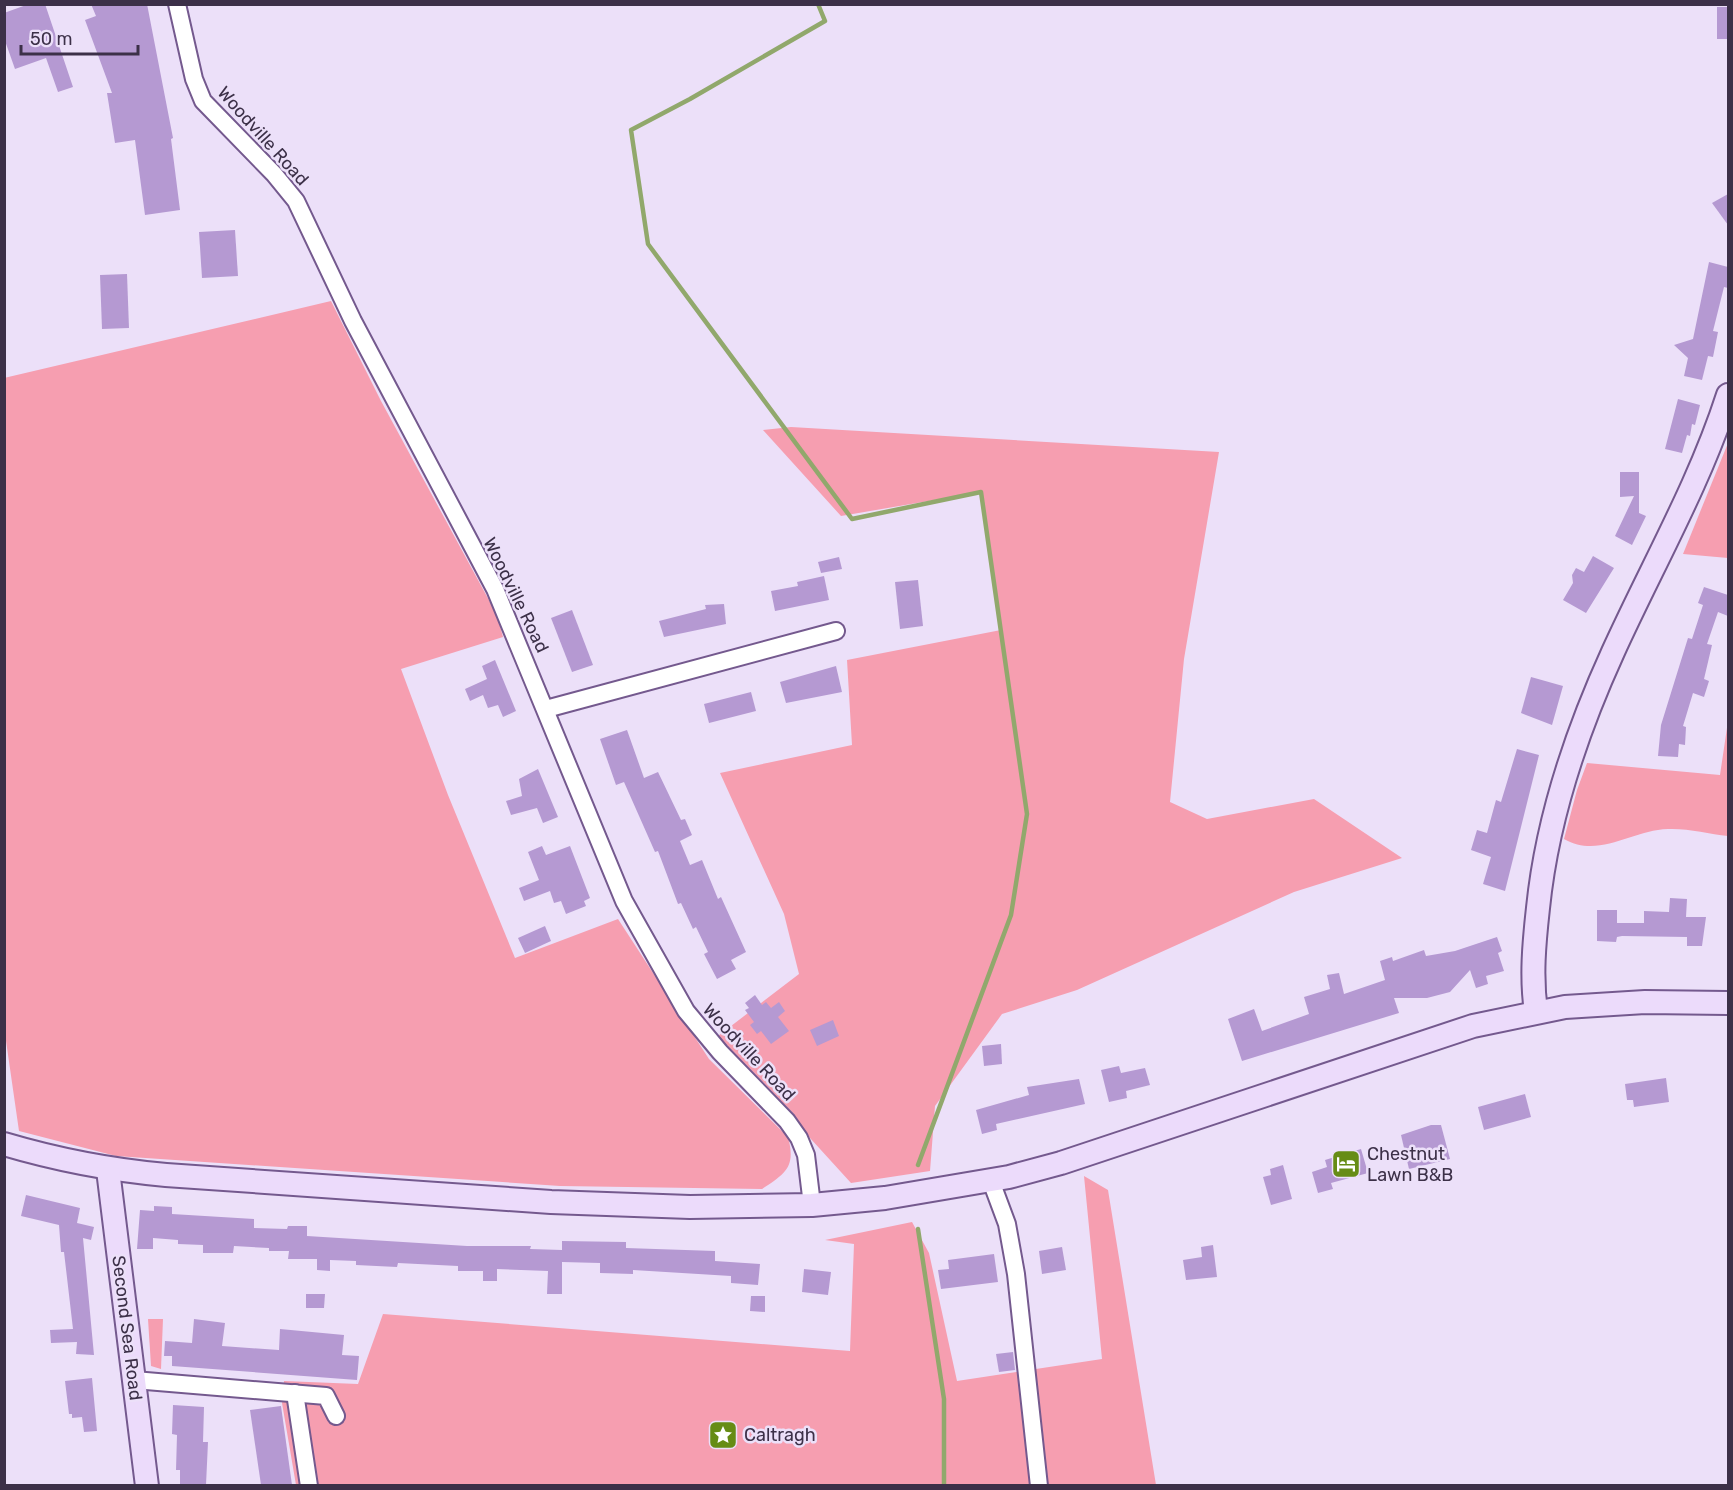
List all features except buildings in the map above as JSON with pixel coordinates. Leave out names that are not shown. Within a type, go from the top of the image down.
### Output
[{"type":"main road","points":[[1536,1012],[1532,965],[1539,893],[1557,802],[1604,674],[1696,480],[1728,395]]},
{"type":"main road","points":[[4,1144],[55,1159],[108,1170],[551,1202],[708,1208],[812,1205],[885,1198],[991,1181],[1060,1163],[1473,1026],[1536,1012],[1565,1007],[1645,1002],[1728,1003]]},
{"type":"main road","name":"Second Sea Road","points":[[108,1170],[147,1485]]},
{"type":"street","name":"Woodville Road","points":[[177,4],[194,79],[203,101],[297,201],[352,321],[495,589],[624,901],[686,1011],[720,1052],[787,1121],[799,1138],[806,1155],[812,1205]]},
{"type":"street","points":[[546,709],[836,631]]},
{"type":"street","points":[[991,1181],[1007,1224],[1016,1274],[1039,1485]]},
{"type":"street","points":[[134,1380],[326,1396],[336,1416]]},
{"type":"street","points":[[295,1393],[309,1485]]},
{"type":"shaded area","points":[[331,301],[381,401],[497,615],[503,637],[401,669],[448,795],[515,958],[618,919],[709,1059],[788,1137],[791,1156],[787,1168],[762,1189],[560,1186],[116,1156],[19,1131],[4,1027],[4,378]]},
{"type":"shaded area","points":[[791,427],[1219,452],[1184,659],[1170,802],[1207,819],[1314,799],[1402,858],[1294,892],[1077,990],[1002,1014],[935,1106],[930,1171],[851,1183],[810,1138],[793,1113],[718,1036],[799,974],[784,914],[720,773],[852,745],[847,660],[1001,630],[981,492],[841,516],[763,430]]},
{"type":"shaded area","points":[[1728,443],[1728,558],[1683,554]]},
{"type":"shaded area","points":[[1728,721],[1728,836],[1668,829],[1603,845],[1577,844],[1564,839],[1587,763],[1720,775]]},
{"type":"shaded area","points":[[1084,1176],[1108,1190],[1156,1485],[296,1485],[282,1403],[284,1381],[358,1384],[383,1314],[850,1351],[854,1244],[825,1240],[912,1222],[929,1253],[957,1381],[1102,1359]]},
{"type":"shaded area","points":[[148,1319],[163,1319],[161,1369],[151,1366]]},
{"type":"waterway","points":[[818,4],[825,21],[690,99],[631,130],[648,244],[852,519],[981,492],[1027,814],[1011,915],[918,1165]]},
{"type":"waterway","points":[[918,1229],[944,1399],[944,1486]]},
{"type":"place","name":"Chestnut Lawn B&B","points":[[1346,1164]]},
{"type":"place","name":"Caltragh","points":[[723,1435]]}]
